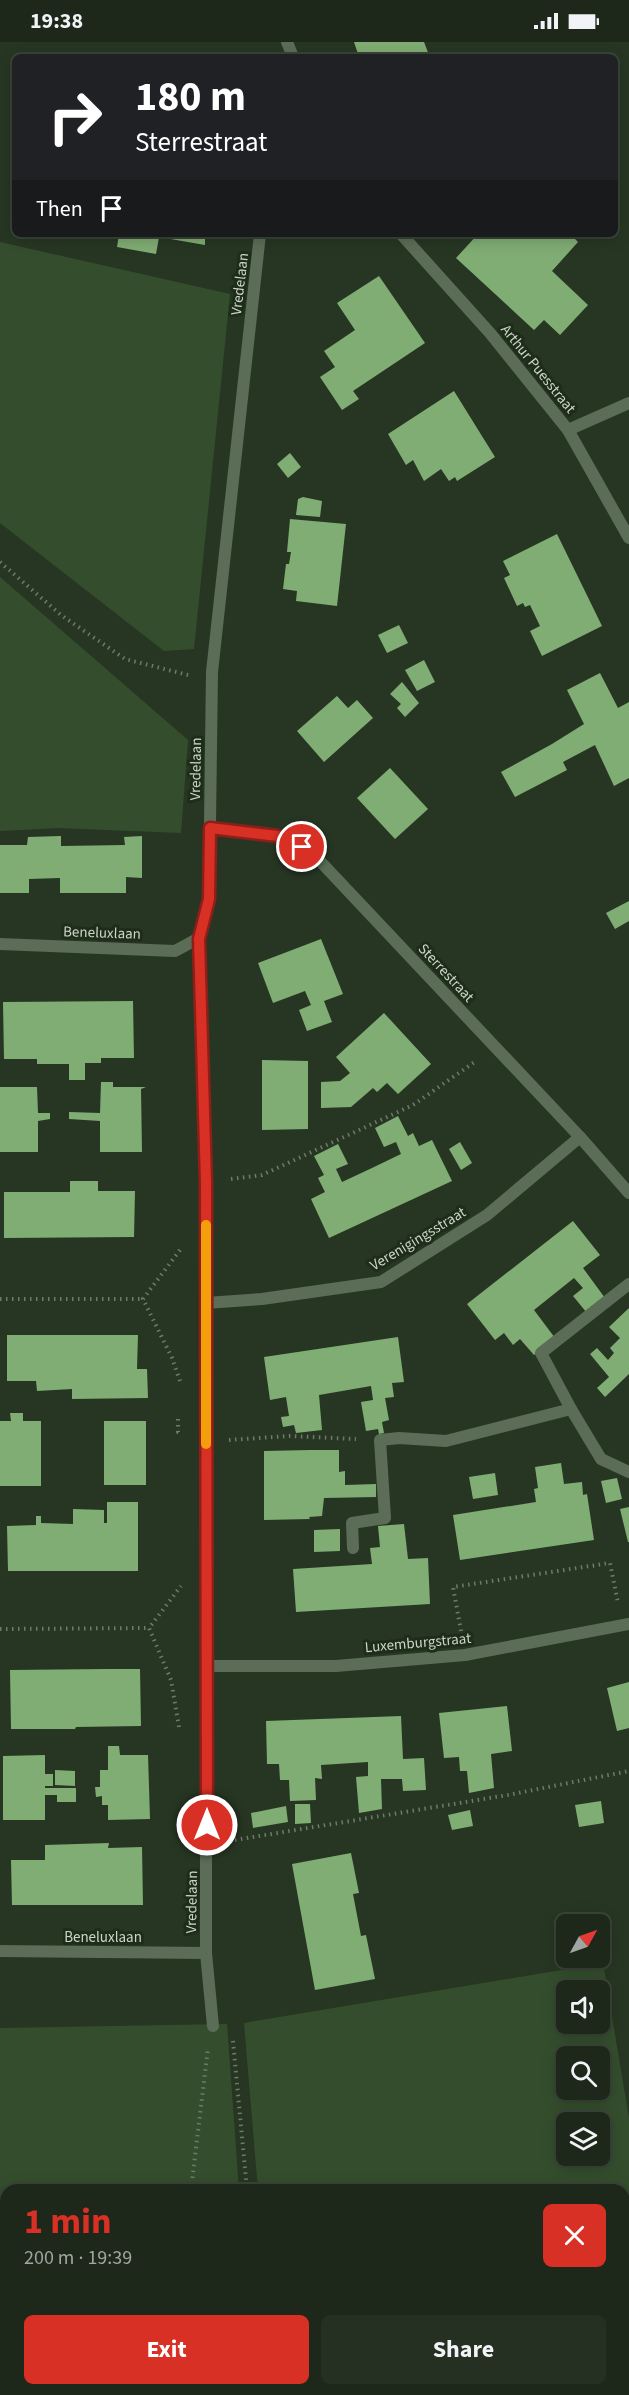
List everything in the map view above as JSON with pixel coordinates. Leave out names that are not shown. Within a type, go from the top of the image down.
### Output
[{"type":"street","name":"Vredelaan","points":[[213,2026],[206,1953],[206,1182],[199,939],[209,899],[212,672],[261,237]]},
{"type":"street","name":"Arthur Puesstraat","points":[[405,237],[490,333],[568,430],[629,538]]},
{"type":"street","points":[[568,430],[629,403]]},
{"type":"street","name":"Sterrestraat","points":[[210,828],[278,836],[302,847],[329,870],[580,1137],[629,1193]]},
{"type":"street","name":"Beneluxlaan","points":[[0,944],[176,951],[199,939]]},
{"type":"street","name":"Verenigingsstraat","points":[[206,1303],[262,1299],[381,1282],[487,1215],[580,1137]]},
{"type":"street","points":[[629,1284],[541,1353],[601,1459],[629,1472]]},
{"type":"street","points":[[352,1548],[352,1523],[385,1518],[380,1440],[399,1438],[446,1441],[571,1409]]},
{"type":"street","name":"Luxemburgstraat","points":[[206,1666],[336,1666],[465,1655],[626,1624]]},
{"type":"street","name":"Beneluxlaan","points":[[0,1951],[206,1953]]},
{"type":"path","points":[[0,562],[61,615],[125,659],[195,677],[212,672]]},
{"type":"path","points":[[206,1182],[262,1175],[413,1105],[494,1046]]},
{"type":"path","points":[[143,1299],[206,1216]]},
{"type":"path","points":[[0,1299],[143,1299]]},
{"type":"path","points":[[143,1299],[172,1358],[181,1384]]},
{"type":"path","points":[[179,1408],[178,1432],[206,1441],[289,1436],[380,1440]]},
{"type":"path","points":[[149,1628],[207,1552]]},
{"type":"path","points":[[465,1655],[453,1587],[610,1563],[626,1624]]},
{"type":"path","points":[[0,1629],[149,1628]]},
{"type":"path","points":[[149,1628],[171,1680],[180,1735],[207,1744]]},
{"type":"path","points":[[207,1845],[507,1795],[629,1771]]},
{"type":"path","points":[[191,2184],[207,2051],[213,2026],[233,2040],[246,2184]]},
{"type":"green space","points":[[0,242],[230,294],[194,649],[164,651],[0,523]]},
{"type":"green space","points":[[0,577],[188,740],[181,833],[58,828],[0,831]]},
{"type":"green space","points":[[573,1968],[604,1968],[606,1980],[556,1980],[556,2034],[610,2034],[610,2005],[629,2118],[629,2184],[257,2184],[244,2023]]},
{"type":"green space","points":[[227,2024],[239,2184],[0,2184],[0,2028]]},
{"type":"building","points":[[354,42],[424,42],[429,54],[358,54]]},
{"type":"building","points":[[119,237],[159,237],[156,254],[117,247]]},
{"type":"building","points":[[159,237],[205,237],[205,245]]},
{"type":"building","points":[[475,237],[573,237],[578,242],[552,271],[588,305],[560,335],[544,320],[534,330],[456,258]]},
{"type":"building","points":[[379,276],[425,343],[353,391],[359,399],[342,410],[320,377],[335,367],[324,351],[355,330],[337,303]]},
{"type":"building","points":[[454,391],[495,457],[457,481],[455,477],[449,481],[441,469],[424,481],[413,460],[406,465],[388,434]]},
{"type":"building","points":[[290,453],[301,467],[288,478],[277,464]]},
{"type":"building","points":[[303,497],[322,501],[320,517],[296,515],[298,499]]},
{"type":"building","points":[[290,519],[346,524],[337,606],[296,601],[297,591],[283,589],[286,564],[289,564],[291,552],[287,552]]},
{"type":"building","points":[[557,534],[602,626],[542,656],[530,631],[540,626],[530,605],[525,607],[523,603],[517,606],[504,578],[510,575],[503,561]]},
{"type":"building","points":[[399,625],[408,643],[387,653],[378,635]]},
{"type":"building","points":[[424,660],[435,682],[417,691],[405,670]]},
{"type":"building","points":[[600,673],[618,708],[629,702],[629,778],[614,786],[595,745],[563,762],[567,770],[515,797],[501,772],[584,724],[567,690]]},
{"type":"building","points":[[402,682],[419,703],[405,717],[397,708],[401,704],[390,694]]},
{"type":"building","points":[[337,696],[348,708],[357,700],[373,718],[324,762],[297,731]]},
{"type":"building","points":[[390,768],[428,809],[395,839],[357,798]]},
{"type":"building","points":[[61,836],[61,846],[125,845],[124,837],[142,836],[142,878],[126,877],[126,893],[60,893],[60,878],[29,879],[29,893],[0,893],[0,845],[27,845],[28,837]]},
{"type":"building","points":[[629,901],[629,921],[615,929],[606,913]]},
{"type":"building","points":[[321,939],[343,994],[324,1001],[332,1022],[307,1031],[299,1010],[311,1005],[305,991],[273,1003],[258,963]]},
{"type":"building","points":[[133,1001],[134,1058],[101,1058],[101,1063],[85,1063],[85,1080],[69,1080],[69,1064],[37,1064],[37,1059],[4,1059],[3,1002]]},
{"type":"building","points":[[384,1013],[431,1064],[398,1094],[387,1083],[377,1092],[373,1088],[351,1107],[321,1108],[321,1082],[340,1081],[350,1073],[336,1057]]},
{"type":"building","points":[[262,1060],[308,1061],[308,1129],[262,1130]]},
{"type":"building","points":[[101,1082],[113,1082],[113,1087],[146,1087],[141,1089],[142,1152],[100,1152],[100,1121],[69,1119],[69,1112],[100,1113]]},
{"type":"building","points":[[0,1087],[37,1087],[38,1113],[50,1113],[50,1119],[38,1121],[38,1152],[0,1152]]},
{"type":"building","points":[[398,1116],[408,1136],[413,1133],[419,1146],[432,1140],[452,1181],[329,1238],[311,1199],[325,1192],[318,1178],[324,1175],[314,1156],[338,1144],[348,1164],[336,1169],[342,1182],[372,1168],[401,1154],[396,1142],[384,1147],[375,1128]]},
{"type":"building","points":[[460,1142],[472,1163],[461,1170],[449,1149]]},
{"type":"building","points":[[70,1181],[98,1181],[98,1191],[135,1191],[134,1237],[4,1238],[4,1192],[70,1192]]},
{"type":"building","points":[[573,1221],[600,1255],[583,1268],[605,1298],[587,1313],[573,1296],[583,1288],[574,1278],[534,1310],[555,1338],[534,1355],[520,1339],[513,1345],[504,1333],[495,1340],[467,1304]]},
{"type":"building","points":[[629,1308],[629,1374],[605,1397],[597,1388],[609,1377],[590,1354],[597,1348],[608,1360],[614,1353],[610,1348],[620,1338],[609,1327]]},
{"type":"building","points":[[7,1335],[138,1335],[137,1369],[147,1369],[148,1398],[72,1399],[72,1389],[37,1391],[36,1381],[7,1381]]},
{"type":"building","points":[[398,1337],[404,1382],[392,1383],[394,1397],[385,1398],[389,1420],[382,1422],[384,1433],[379,1434],[378,1429],[366,1431],[361,1402],[373,1400],[371,1386],[319,1395],[322,1430],[296,1433],[294,1425],[283,1427],[281,1417],[289,1416],[286,1397],[270,1400],[264,1357]]},
{"type":"building","points":[[10,1413],[23,1413],[23,1421],[41,1421],[41,1486],[0,1486],[0,1421],[11,1421]]},
{"type":"building","points":[[104,1421],[146,1421],[146,1485],[104,1485]]},
{"type":"building","points":[[339,1450],[339,1472],[345,1471],[345,1485],[376,1484],[376,1497],[324,1498],[322,1516],[309,1517],[310,1519],[264,1520],[264,1451]]},
{"type":"building","points":[[561,1463],[564,1484],[582,1482],[583,1495],[587,1494],[594,1540],[460,1560],[453,1515],[536,1502],[534,1489],[538,1488],[535,1467]]},
{"type":"building","points":[[495,1473],[498,1495],[473,1499],[469,1477]]},
{"type":"building","points":[[617,1478],[622,1499],[606,1503],[601,1481]]},
{"type":"building","points":[[107,1502],[138,1502],[138,1571],[8,1571],[7,1526],[36,1525],[36,1516],[41,1516],[41,1523],[73,1524],[73,1509],[104,1510],[104,1523],[107,1523]]},
{"type":"building","points":[[629,1507],[629,1542],[628,1542],[620,1509]]},
{"type":"building","points":[[404,1524],[408,1559],[428,1558],[430,1604],[296,1612],[293,1569],[372,1564],[370,1548],[380,1547],[378,1526]]},
{"type":"building","points":[[340,1529],[340,1551],[314,1552],[314,1530]]},
{"type":"building","points":[[140,1669],[141,1726],[11,1729],[10,1670]]},
{"type":"building","points":[[629,1682],[629,1728],[617,1731],[607,1688]]},
{"type":"building","points":[[507,1706],[512,1751],[491,1754],[494,1788],[469,1793],[467,1771],[460,1771],[459,1757],[444,1758],[439,1713]]},
{"type":"building","points":[[401,1716],[403,1759],[424,1758],[426,1790],[403,1791],[402,1779],[381,1779],[382,1809],[359,1813],[356,1777],[368,1776],[368,1762],[321,1765],[322,1779],[315,1778],[316,1800],[290,1801],[289,1780],[280,1780],[279,1764],[267,1764],[266,1721]]},
{"type":"building","points":[[108,1746],[119,1746],[120,1755],[148,1755],[150,1819],[108,1820],[108,1805],[102,1805],[102,1796],[96,1797],[95,1787],[100,1787],[100,1770],[108,1770]]},
{"type":"building","points":[[45,1755],[45,1774],[53,1774],[53,1786],[45,1786],[45,1788],[76,1788],[76,1802],[57,1802],[57,1795],[45,1795],[45,1820],[3,1820],[3,1756]]},
{"type":"building","points":[[55,1770],[75,1771],[75,1786],[55,1785]]},
{"type":"building","points":[[601,1801],[604,1823],[579,1827],[575,1805]]},
{"type":"building","points":[[295,1804],[310,1804],[311,1823],[295,1824]]},
{"type":"building","points":[[286,1806],[288,1822],[253,1828],[251,1813]]},
{"type":"building","points":[[470,1810],[473,1826],[452,1830],[448,1815]]},
{"type":"building","points":[[109,1843],[108,1848],[142,1847],[143,1905],[12,1905],[11,1860],[45,1860],[45,1845]]},
{"type":"building","points":[[351,1853],[359,1893],[353,1894],[361,1936],[366,1935],[375,1979],[315,1990],[292,1864]]},
{"type":"slow traffic","points":[[206,1225],[206,1444]]},
{"type":"route","points":[[207,1825],[206,1182],[199,939],[209,899],[210,828],[278,836],[302,847]]}]
